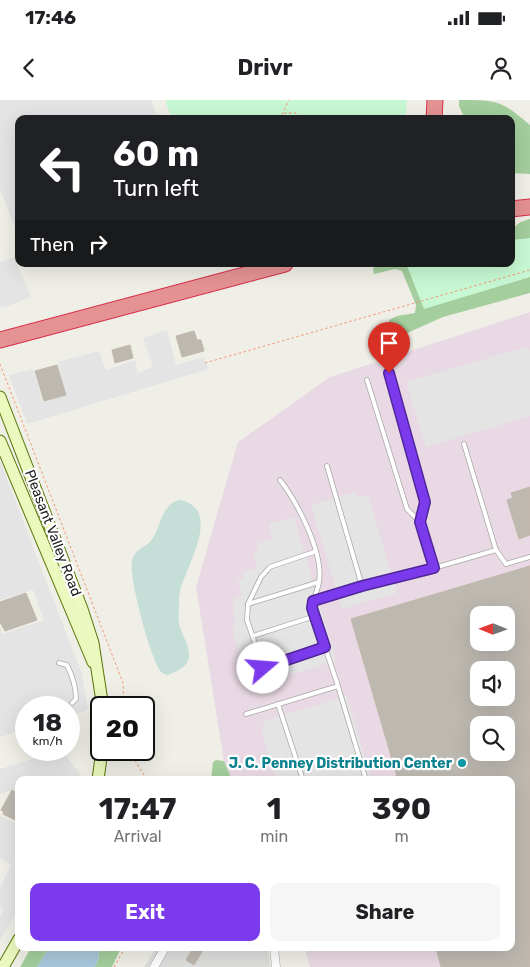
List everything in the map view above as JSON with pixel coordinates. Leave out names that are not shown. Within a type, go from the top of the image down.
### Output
[{"type":"highway","points":[[434,115],[436,100]]},
{"type":"highway","points":[[515,209],[530,207]]},
{"type":"highway","points":[[0,340],[274,267]]},
{"type":"main road","name":"Pleasant Valley Road","points":[[0,397],[82,609],[93,643],[101,696]]},
{"type":"main road","name":"Pleasant Valley Road","points":[[0,441],[97,671]]},
{"type":"main road","points":[[25,503],[39,497]]},
{"type":"main road","points":[[99,776],[101,761]]},
{"type":"main road","points":[[3,967],[15,946]]},
{"type":"street","points":[[154,967],[163,951]]},
{"type":"street","points":[[274,951],[276,967]]},
{"type":"lane","points":[[389,373],[425,502],[420,522]]},
{"type":"lane","points":[[367,380],[407,508],[420,522],[434,568]]},
{"type":"lane","points":[[464,444],[496,550],[506,564],[530,557]]},
{"type":"lane","points":[[327,466],[362,586]]},
{"type":"lane","points":[[280,480],[301,513],[310,532],[319,582],[313,601],[315,616],[365,776]]},
{"type":"lane","points":[[313,601],[496,550]]},
{"type":"lane","points":[[314,552],[270,567],[261,577],[248,604],[247,620],[263,668],[325,647]]},
{"type":"lane","points":[[248,604],[319,582]]},
{"type":"lane","points":[[253,636],[315,616]]},
{"type":"lane","points":[[59,663],[67,665],[76,696]]},
{"type":"lane","points":[[246,714],[338,686]]},
{"type":"lane","points":[[278,704],[301,776]]},
{"type":"path","points":[[290,100],[283,113],[296,113],[297,115]]},
{"type":"path","points":[[205,363],[530,270]]},
{"type":"path","points":[[0,364],[123,683],[124,696]]},
{"type":"path","points":[[136,761],[145,776]]},
{"type":"path","points":[[114,967],[123,951]]},
{"type":"shaded area","points":[[0,100],[151,100],[157,115],[15,115],[15,228],[0,189]]},
{"type":"shaded area","points":[[14,257],[15,267],[18,267],[31,297],[8,306],[0,307],[0,262]]},
{"type":"shaded area","points":[[530,312],[530,967],[310,967],[306,951],[515,951],[515,776],[227,776],[196,587],[238,442],[330,377]]},
{"type":"shaded area","points":[[167,330],[176,365],[204,357],[209,369],[27,424],[9,375],[33,369],[43,402],[66,395],[58,362],[99,351],[106,370],[135,360],[138,373],[153,367],[143,338]]},
{"type":"shaded area","points":[[523,348],[530,351],[530,416],[426,447],[406,382]]},
{"type":"shaded area","points":[[0,461],[82,674],[88,710],[80,713],[80,696],[15,696],[15,732],[0,737],[0,625],[2,634],[44,620],[33,590],[0,600]]},
{"type":"shaded area","points":[[355,492],[358,498],[368,495],[397,593],[342,609],[311,505]]},
{"type":"shaded area","points":[[180,500],[193,506],[199,515],[201,527],[179,597],[179,622],[188,647],[189,657],[183,667],[168,675],[159,669],[145,632],[134,583],[132,561],[137,552],[154,537],[165,511],[174,502]]},
{"type":"shaded area","points":[[294,517],[336,661],[252,686],[250,680],[247,681],[232,629],[234,627],[233,622],[236,621],[232,606],[234,603],[233,598],[242,596],[238,581],[243,578],[242,572],[257,568],[253,553],[259,550],[257,544],[273,539],[269,524]]},
{"type":"shaded area","points":[[347,696],[370,776],[276,776],[261,729],[264,726],[263,721]]},
{"type":"shaded area","points":[[26,761],[70,761],[80,774],[80,776],[15,776],[15,789],[0,794],[0,769]]},
{"type":"shaded area","points":[[0,816],[15,823],[15,915],[0,940],[0,916],[4,910],[0,907],[0,887],[11,865],[0,858]]},
{"type":"shaded area","points":[[47,951],[98,951],[99,957],[95,967],[37,967]]},
{"type":"shaded area","points":[[154,951],[268,951],[270,967],[144,967]]},
{"type":"green space","points":[[165,100],[407,100],[405,115],[171,115]]},
{"type":"green space","points":[[459,100],[491,101],[505,106],[530,125],[530,174],[515,173],[515,115],[463,115],[459,106]]},
{"type":"green space","points":[[530,219],[530,293],[443,317],[396,338],[391,335],[389,320],[397,316],[415,313],[416,305],[402,271],[395,269],[374,274],[373,268],[515,267],[515,227]]},
{"type":"green space","points":[[530,238],[530,277],[424,309],[407,267],[515,267],[515,240]]},
{"type":"green space","points":[[216,760],[224,761],[230,776],[211,776],[213,762]]},
{"type":"green space","points":[[29,951],[47,951],[37,967],[20,967]]},
{"type":"green space","points":[[98,951],[120,951],[112,967],[95,967],[99,957]]},
{"type":"building","points":[[194,331],[197,340],[201,340],[204,351],[182,357],[176,336]]},
{"type":"building","points":[[130,345],[133,358],[115,363],[112,350]]},
{"type":"building","points":[[57,365],[66,395],[44,401],[35,371]]},
{"type":"building","points":[[530,487],[530,535],[519,539],[507,500],[513,498],[511,493]]},
{"type":"building","name":"J. C. Penney Distribution Center","points":[[530,566],[530,967],[441,967],[437,951],[515,951],[515,776],[397,776],[351,619]]},
{"type":"building","points":[[26,593],[37,620],[5,631],[0,622],[0,602]]},
{"type":"building","points":[[12,790],[15,792],[15,820],[3,814],[4,812],[1,810]]},
{"type":"building","points":[[191,951],[202,951],[194,965],[186,960]]},
{"type":"place","name":"J. C. Penney Distribution Center","points":[[462,763]]},
{"type":"route","points":[[263,668],[325,647],[312,608],[313,601],[362,586],[434,568],[420,522],[425,502],[389,373]]}]
